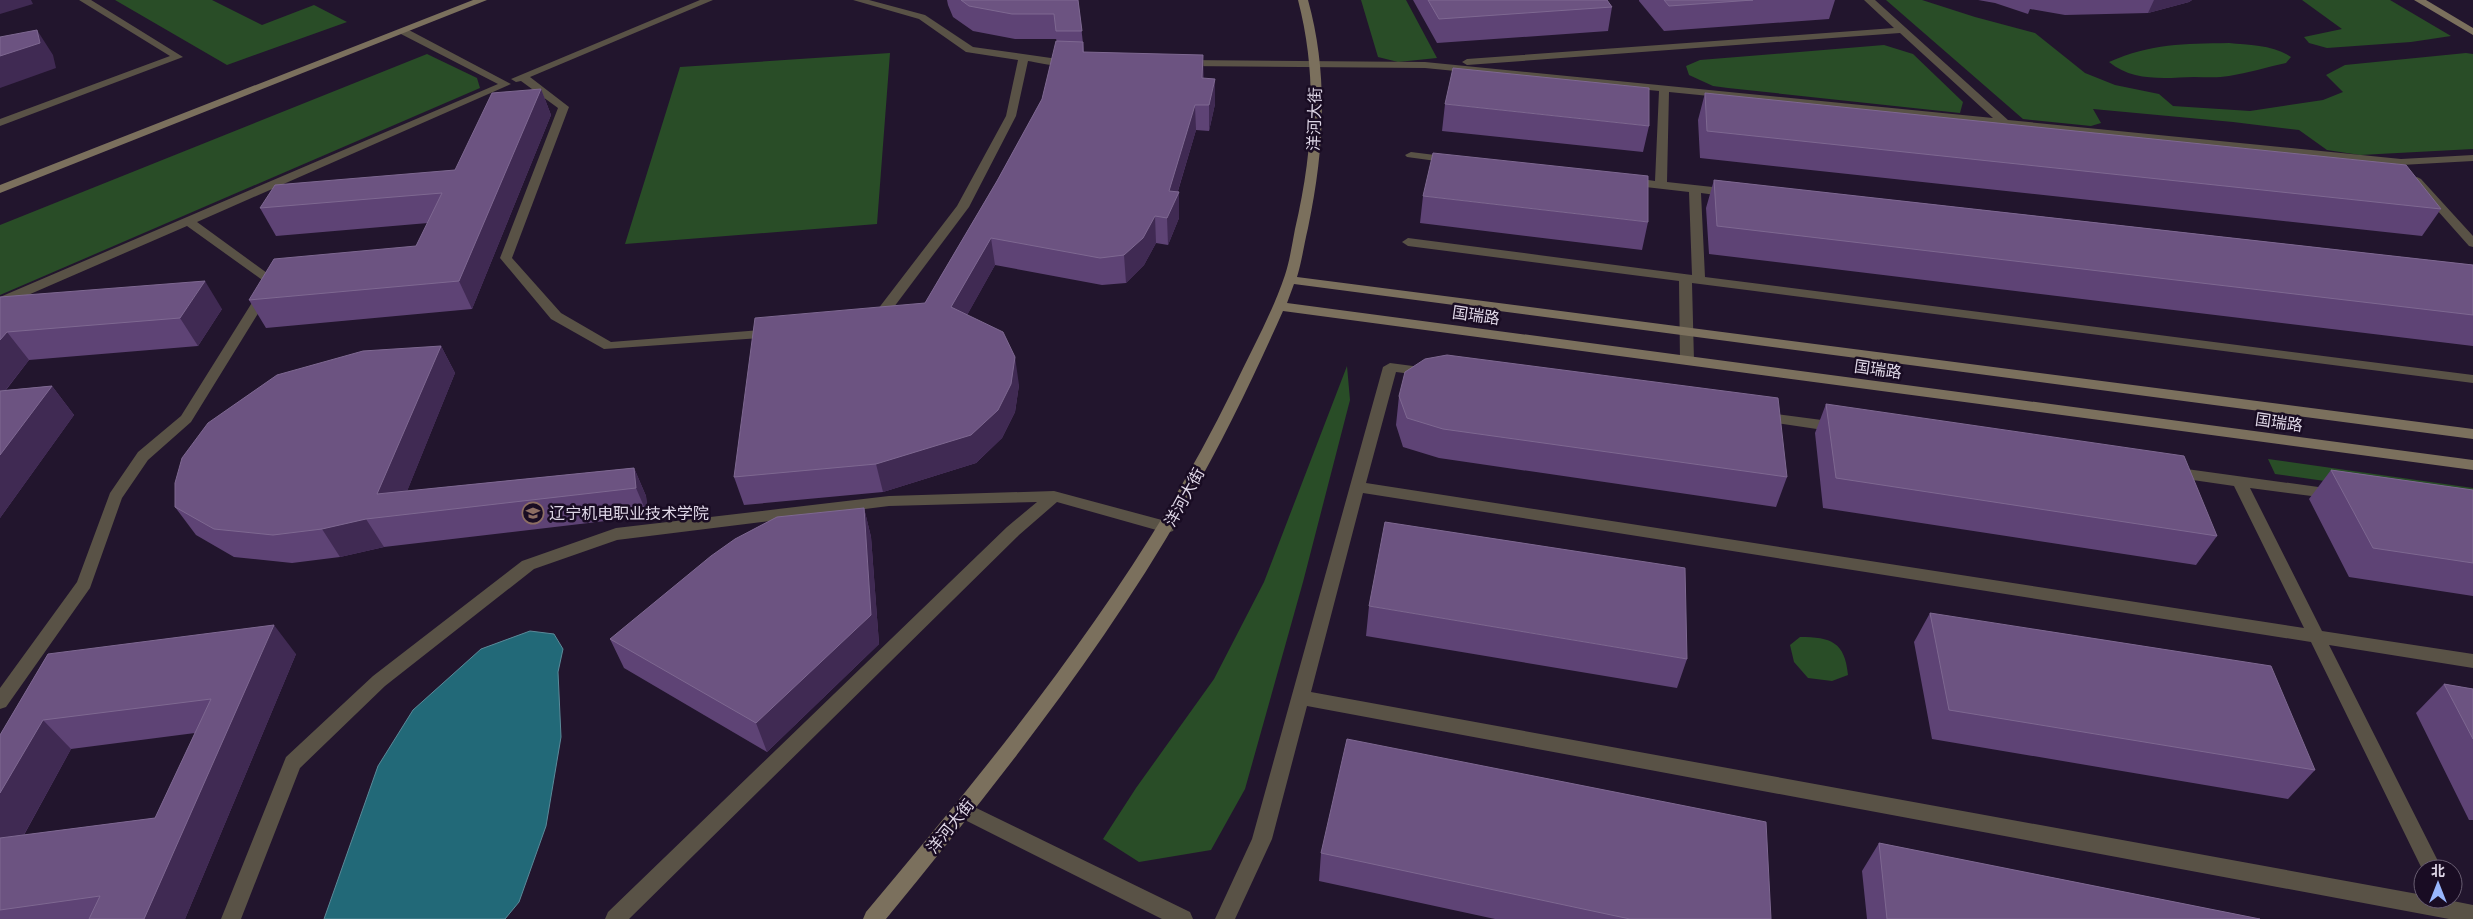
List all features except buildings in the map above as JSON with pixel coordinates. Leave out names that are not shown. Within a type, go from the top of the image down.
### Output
[{"type":"street","points":[[0,123],[178,57],[84,0]]},
{"type":"street","points":[[0,190],[482,0]]},
{"type":"street","points":[[0,302],[506,84],[708,0]]},
{"type":"street","points":[[858,0],[922,17],[970,50],[1080,62]]},
{"type":"street","name":"洋河大街","points":[[873,919],[964,810],[1096,635],[1167,527],[1233,409],[1290,280],[1306,208],[1315,144],[1317,100],[1315,65],[1303,0]]},
{"type":"street","points":[[1869,0],[2005,123]]},
{"type":"street","points":[[2419,0],[2473,32]]},
{"type":"street","points":[[1168,63],[1425,65],[1902,30]]},
{"type":"street","points":[[402,31],[506,84]]},
{"type":"street","points":[[858,322],[883,312],[963,207],[1011,116],[1024,57]]},
{"type":"street","points":[[1425,65],[2401,162],[2473,158]]},
{"type":"street","points":[[523,77],[564,107],[506,258],[556,316],[608,346],[784,333]]},
{"type":"street","points":[[1660,184],[1664,89]]},
{"type":"street","points":[[1411,155],[1459,161]]},
{"type":"street","points":[[2401,162],[2473,243]]},
{"type":"street","points":[[1612,179],[1744,194]]},
{"type":"street","points":[[1695,188],[1699,280]]},
{"type":"street","points":[[0,702],[84,584],[115,497],[142,456],[186,419],[272,282],[188,221]]},
{"type":"street","points":[[1408,242],[2473,379]]},
{"type":"street","points":[[1685,278],[1688,361]]},
{"type":"street","name":"国瑞路","points":[[1290,280],[2473,434]]},
{"type":"street","name":"国瑞路","points":[[1278,306],[2473,465]]},
{"type":"street","points":[[1225,919],[1262,839],[1390,367],[1440,373]]},
{"type":"street","points":[[1746,415],[1854,429]]},
{"type":"street","points":[[2160,471],[2346,496]]},
{"type":"street","points":[[2240,481],[2427,859]]},
{"type":"street","points":[[1358,487],[2473,660]]},
{"type":"street","points":[[231,919],[293,763],[379,681],[528,565],[616,534],[889,502],[1054,496],[1167,527]]},
{"type":"street","points":[[615,919],[1013,531],[1054,496]]},
{"type":"street","points":[[1300,697],[2413,902]]},
{"type":"street","points":[[964,810],[1183,919]]},
{"type":"street","points":[[2452,909],[2473,914]]},
{"type":"shaded area","points":[[115,0],[212,0],[262,25],[314,5],[347,22],[227,65]]},
{"type":"shaded area","points":[[1361,0],[1406,0],[1437,58],[1398,62],[1378,57]]},
{"type":"shaded area","points":[[1886,0],[1922,0],[2035,33],[2085,73],[2115,85],[2159,94],[2173,106],[2250,111],[2323,100],[2343,92],[2326,75],[2345,65],[2466,53],[2473,54],[2473,149],[2360,155],[2327,150],[2299,130],[2093,109],[2101,123],[2091,126],[2023,119]]},
{"type":"shaded area","points":[[2302,0],[2390,0],[2451,36],[2411,42],[2327,48],[2309,43],[2304,37],[2342,29]]},
{"type":"shaded area","points":[[2229,43],[2269,48],[2291,57],[2286,63],[2225,77],[2161,78],[2139,76],[2128,73],[2109,62],[2139,51],[2154,48],[2182,44]]},
{"type":"shaded area","points":[[1884,45],[1913,54],[1963,102],[1960,113],[1713,86],[1689,75],[1686,66],[1700,60]]},
{"type":"shaded area","points":[[890,53],[877,224],[625,244],[680,67]]},
{"type":"shaded area","points":[[427,54],[477,78],[480,88],[0,295],[0,225]]},
{"type":"shaded area","points":[[1347,366],[1350,400],[1303,582],[1245,789],[1211,850],[1139,862],[1103,839],[1136,788],[1214,679],[1264,582]]},
{"type":"shaded area","points":[[2268,459],[2473,488],[2473,502],[2275,474]]},
{"type":"shaded area","points":[[530,631],[554,634],[563,649],[558,672],[561,737],[546,826],[519,902],[505,919],[324,919],[378,766],[413,710],[481,649]]},
{"type":"shaded area","points":[[1800,637],[1828,640],[1840,648],[1844,655],[1848,675],[1832,681],[1808,678],[1794,662],[1790,645]]},
{"type":"place","name":"辽宁机电职业技术学院","points":[[533,513]]}]
